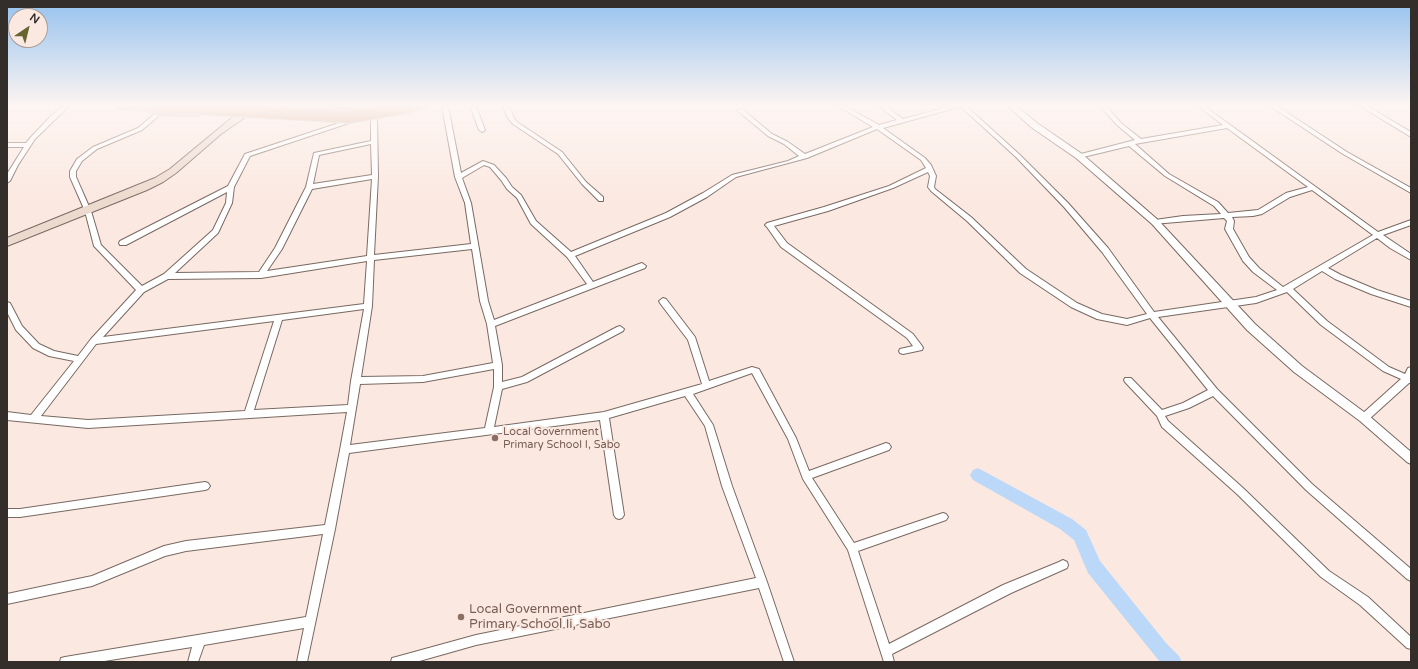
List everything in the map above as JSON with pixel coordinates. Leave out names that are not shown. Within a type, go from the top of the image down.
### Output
[{"type":"main road","points":[[7,242],[143,188],[159,180],[212,137]]},
{"type":"street","points":[[7,181],[15,165],[36,137]]},
{"type":"street","points":[[120,137],[103,144],[79,160],[73,171],[73,177],[88,210],[98,246],[141,290]]},
{"type":"street","points":[[33,420],[79,359],[141,290],[167,276],[216,231],[228,203],[231,188],[247,155],[301,137]]},
{"type":"street","points":[[302,662],[345,450],[368,306],[374,176],[374,137]]},
{"type":"street","points":[[451,137],[458,177],[468,203],[484,301],[491,324],[498,365],[498,387],[489,432]]},
{"type":"street","points":[[536,137],[560,153],[584,183],[601,199]]},
{"type":"street","points":[[774,137],[786,143],[804,157]]},
{"type":"street","points":[[570,255],[668,215],[705,195],[734,176],[804,157],[853,137]]},
{"type":"street","points":[[892,137],[923,160],[933,176],[930,187],[969,219],[1023,271],[1074,306],[1100,317],[1128,322],[1152,315],[1256,300],[1285,290],[1379,234],[1411,222]]},
{"type":"street","points":[[997,137],[1066,205],[1105,250],[1152,315],[1214,391],[1309,487],[1411,576]]},
{"type":"street","points":[[1051,137],[1078,156],[1155,222],[1251,327],[1298,369],[1364,418],[1411,459]]},
{"type":"street","points":[[1135,137],[1140,141]]},
{"type":"street","points":[[1078,156],[1162,137]]},
{"type":"street","points":[[1243,137],[1379,234],[1393,246],[1411,257]]},
{"type":"street","points":[[1321,137],[1345,153],[1411,191]]},
{"type":"street","points":[[261,276],[278,248],[309,187],[316,154],[374,142]]},
{"type":"street","points":[[1131,144],[1167,175],[1216,204],[1231,221],[1229,229],[1246,259],[1267,280],[1285,290],[1324,323],[1386,369],[1410,376]]},
{"type":"street","points":[[7,145],[29,145]]},
{"type":"street","points":[[458,177],[483,163],[487,163],[492,166],[504,179],[509,188],[519,197],[529,213],[532,222],[570,255],[591,285]]},
{"type":"street","points":[[903,352],[919,348],[910,336],[784,245],[768,225],[826,209],[891,187],[929,169]]},
{"type":"street","points":[[309,187],[374,176]]},
{"type":"street","points":[[123,243],[231,188]]},
{"type":"street","points":[[1155,222],[1226,215],[1253,214],[1260,212],[1288,195],[1313,188]]},
{"type":"street","points":[[167,276],[261,276],[370,258],[475,246]]},
{"type":"street","points":[[491,324],[642,266]]},
{"type":"street","points":[[1323,268],[1374,292],[1411,304]]},
{"type":"street","points":[[663,301],[692,339],[706,384]]},
{"type":"street","points":[[7,305],[19,328],[36,346],[52,354],[79,359]]},
{"type":"street","points":[[94,341],[368,306]]},
{"type":"street","points":[[248,415],[279,318]]},
{"type":"street","points":[[498,387],[524,380],[620,329]]},
{"type":"street","points":[[356,381],[423,379],[498,365]]},
{"type":"street","points":[[345,450],[604,416],[687,392],[706,384],[752,370],[759,373],[792,438],[806,476],[852,548],[889,662]]},
{"type":"street","points":[[1364,418],[1410,376]]},
{"type":"street","points":[[1128,380],[1160,414],[1165,424],[1240,491],[1325,574],[1364,601],[1411,644]]},
{"type":"street","points":[[1160,414],[1186,406],[1214,391]]},
{"type":"street","points":[[687,392],[710,425],[727,486],[789,662]]},
{"type":"street","points":[[7,416],[33,420],[88,424],[352,408]]},
{"type":"street","points":[[604,416],[619,515]]},
{"type":"street","points":[[806,476],[886,447]]},
{"type":"street","points":[[7,513],[20,513],[205,486]]},
{"type":"street","points":[[852,548],[943,516]]},
{"type":"street","points":[[7,600],[92,581],[164,551],[186,546],[330,529]]},
{"type":"street","points":[[886,651],[1007,589],[1063,565]]},
{"type":"street","points":[[396,662],[476,640],[762,582]]},
{"type":"street","points":[[64,662],[310,622]]},
{"type":"street","points":[[193,662],[200,639]]},
{"type":"waterway","points":[[978,475],[1066,524],[1080,535],[1094,567],[1160,649],[1173,662]]},
{"type":"place","name":"Local Government Primary School I, Sabo","points":[[495,438]]},
{"type":"place","name":"Local Government Primary School Ii, Sabo","points":[[461,617]]}]
